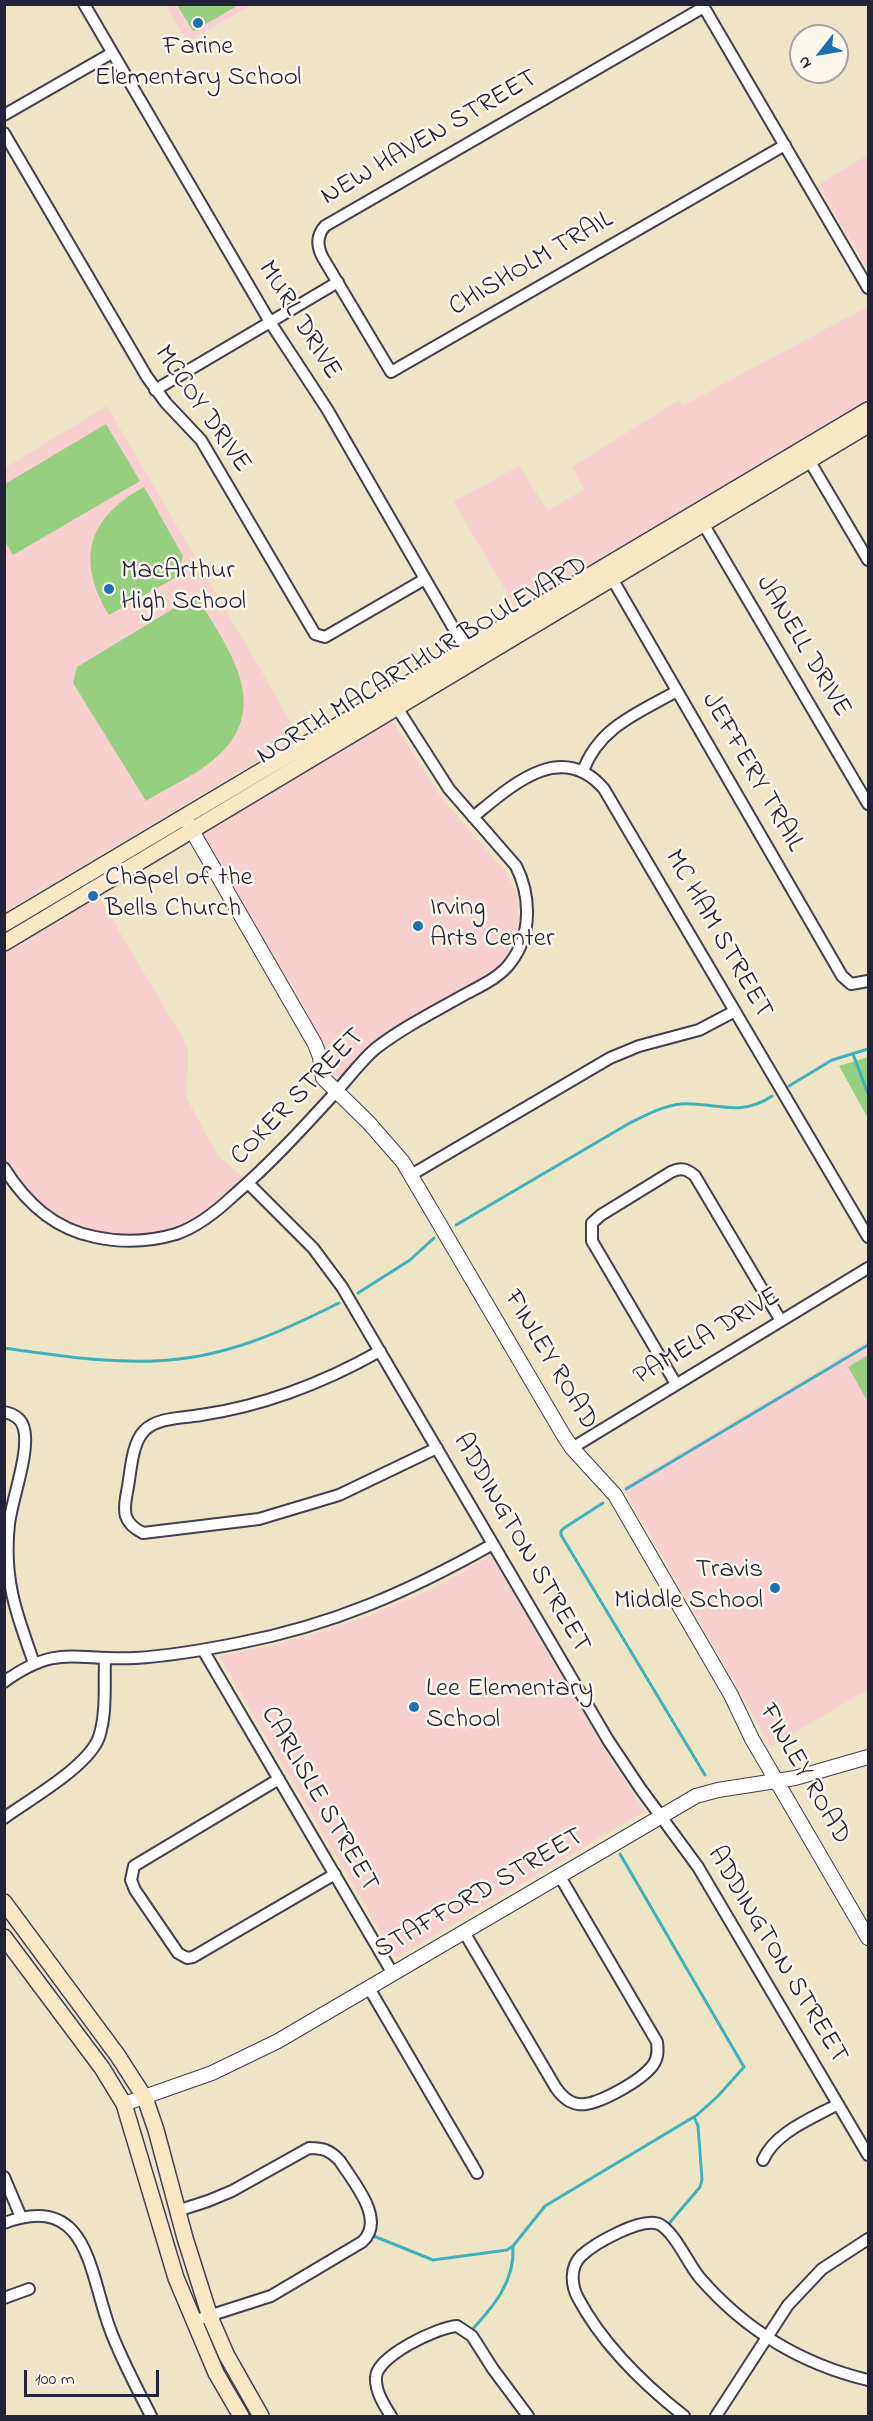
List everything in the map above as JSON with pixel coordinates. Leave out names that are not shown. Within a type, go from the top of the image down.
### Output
[{"type":"main road","name":"NORTH MACARTHUR BOULEVARD","points":[[806,455],[868,410]]},
{"type":"main road","name":"NORTH MACARTHUR BOULEVARD","points":[[4,924],[139,853],[806,455],[868,425]]},
{"type":"main road","name":"NORTH MACARTHUR BOULEVARD","points":[[4,943],[139,853]]},
{"type":"main road","points":[[26,911],[34,925]]},
{"type":"main road","points":[[4,1902],[118,2056],[145,2098],[210,2317],[227,2356],[261,2416]]},
{"type":"main road","points":[[4,1937],[102,2068],[124,2104],[167,2248],[194,2321],[216,2373],[241,2416]]},
{"type":"street","name":"MURL DRIVE","points":[[84,4],[270,322],[327,409],[469,656]]},
{"type":"street","points":[[703,6],[868,288]]},
{"type":"street","name":"NEW HAVEN STREET","points":[[338,282],[319,251],[319,235],[325,226],[703,6]]},
{"type":"street","points":[[4,115],[112,53]]},
{"type":"street","name":"MCCOY DRIVE","points":[[4,133],[155,390],[206,447],[318,637],[325,637],[425,579]]},
{"type":"street","name":"CHISHOLM TRAIL","points":[[338,282],[391,372],[785,145]]},
{"type":"street","points":[[155,390],[338,282]]},
{"type":"street","points":[[806,455],[868,560]]},
{"type":"street","name":"JANELL DRIVE","points":[[700,518],[868,804]]},
{"type":"street","name":"JEFFERY TRAIL","points":[[608,573],[843,976],[851,984],[868,981]]},
{"type":"street","points":[[473,817],[507,790],[550,767],[568,766],[583,771],[589,756],[602,737],[618,725],[677,691]]},
{"type":"street","name":"COKER STREET","points":[[4,1168],[24,1197],[40,1212],[63,1227],[81,1234],[112,1241],[138,1242],[178,1233],[219,1208],[248,1183],[337,1092],[375,1049],[394,1035],[492,979],[510,964],[519,948],[526,924],[528,903],[523,880],[516,866],[473,817],[434,767],[393,701]]},
{"type":"street","name":"MC HAM STREET","points":[[583,771],[594,777],[604,789],[868,1237]]},
{"type":"street","name":"FINLEY ROAD","points":[[188,824],[315,1044],[320,1057],[323,1078],[392,1148],[411,1175],[572,1448],[615,1495],[725,1685],[752,1739],[868,1938]]},
{"type":"street","points":[[411,1175],[610,1058],[639,1046],[699,1030],[735,1011]]},
{"type":"street","points":[[676,1384],[592,1241],[592,1223],[614,1207],[678,1169],[688,1171],[694,1176],[781,1321]]},
{"type":"street","name":"ADDINGTON STREET","points":[[248,1183],[313,1248],[332,1272],[608,1740],[698,1867],[868,2155]]},
{"type":"street","name":"PAMELA DRIVE","points":[[572,1448],[868,1268]]},
{"type":"street","points":[[380,1351],[346,1370],[300,1389],[212,1414],[154,1424],[144,1431],[137,1444],[123,1509],[129,1522],[143,1533],[259,1519],[339,1495],[437,1448]]},
{"type":"street","points":[[4,1412],[16,1416],[24,1428],[22,1458],[10,1522],[7,1566],[13,1600],[34,1663]]},
{"type":"street","points":[[4,1682],[34,1663],[50,1657],[65,1655],[105,1658],[147,1657],[203,1650],[292,1630],[364,1608],[415,1587],[493,1544]]},
{"type":"street","name":"CARLISLE STREET","points":[[203,1650],[393,1974]]},
{"type":"street","points":[[4,1818],[78,1765],[91,1751],[102,1721],[105,1658]]},
{"type":"street","name":"STAFFORD STREET","points":[[124,2104],[212,2073],[306,2025],[559,1875],[705,1792],[777,1782],[821,1772],[868,1757]]},
{"type":"street","points":[[279,1779],[134,1866],[131,1880],[178,1953],[187,1958],[193,1958],[335,1874]]},
{"type":"street","points":[[464,1932],[556,2088],[575,2104],[600,2101],[640,2077],[652,2067],[656,2060],[657,2042],[559,1875]]},
{"type":"street","points":[[369,1988],[477,2173]]},
{"type":"street","points":[[763,2160],[768,2148],[778,2139],[838,2104]]},
{"type":"street","points":[[177,2211],[232,2191],[309,2148],[326,2149],[333,2153],[354,2184],[372,2218],[368,2237],[271,2296],[194,2321]]},
{"type":"street","points":[[4,2177],[21,2217]]},
{"type":"street","points":[[4,2223],[21,2217],[53,2217],[81,2240],[110,2329],[151,2416]]},
{"type":"street","points":[[684,2416],[635,2373],[606,2340],[577,2295],[573,2272],[577,2260],[586,2251],[643,2222],[658,2224],[667,2230],[699,2277],[741,2320],[766,2338],[814,2364],[868,2380]]},
{"type":"street","points":[[717,2416],[788,2305],[803,2287],[842,2255],[868,2239]]},
{"type":"street","points":[[4,2298],[29,2289]]},
{"type":"street","points":[[391,2416],[377,2389],[376,2378],[380,2366],[434,2331],[457,2326],[472,2336],[499,2378],[528,2416]]},
{"type":"shaded area","name":"Farine Elementary School","points":[[166,5],[252,5],[187,42]]},
{"type":"shaded area","points":[[868,155],[868,270],[818,185]]},
{"type":"shaded area","points":[[867,307],[868,400],[517,610],[454,502],[519,466],[548,511],[584,489],[572,467],[679,400],[684,405]]},
{"type":"shaded area","name":"MacArthur High School","points":[[107,406],[299,736],[5,912],[5,468]]},
{"type":"shaded area","name":"Irving Arts Center","points":[[391,719],[442,799],[507,873],[517,896],[519,920],[513,945],[499,966],[480,981],[352,1065],[341,1077],[333,1076],[310,1018],[202,833]]},
{"type":"shaded area","points":[[99,897],[184,1040],[188,1052],[187,1099],[218,1156],[245,1179],[223,1200],[190,1223],[153,1236],[112,1237],[74,1226],[40,1204],[14,1174],[5,1159],[4,954]]},
{"type":"shaded area","name":"Travis Middle School","points":[[868,1341],[868,1689],[771,1747],[623,1487]]},
{"type":"shaded area","name":"Lee Elementary School","points":[[491,1556],[609,1757],[645,1811],[396,1958],[219,1656],[280,1644],[363,1618],[428,1591]]},
{"type":"green space","points":[[177,5],[239,5],[193,31]]},
{"type":"green space","points":[[106,424],[140,481],[13,555],[5,541],[5,484]]},
{"type":"green space","points":[[144,487],[183,556],[178,576],[109,615],[93,576],[91,559],[93,542],[99,527],[110,512]]},
{"type":"green space","points":[[196,595],[221,636],[240,678],[244,700],[241,721],[231,741],[212,761],[146,801],[73,683],[77,667]]},
{"type":"green space","points":[[868,1057],[868,1118],[839,1066]]},
{"type":"green space","points":[[868,1355],[868,1402],[848,1367]]},
{"type":"waterway","points":[[789,1086],[832,1060],[868,1049]]},
{"type":"waterway","points":[[853,1054],[868,1094]]},
{"type":"waterway","points":[[456,1225],[628,1124],[653,1112],[681,1104],[738,1108],[760,1103],[772,1096]]},
{"type":"waterway","points":[[358,1293],[410,1260],[434,1238]]},
{"type":"waterway","points":[[4,1348],[113,1361],[179,1359],[221,1351],[262,1338],[339,1303]]},
{"type":"waterway","points":[[626,1489],[868,1345]]},
{"type":"waterway","points":[[603,1503],[564,1528],[561,1535],[705,1775]]},
{"type":"waterway","points":[[371,2235],[433,2260],[507,2250],[513,2246],[545,2206],[697,2115],[744,2067],[620,1854]]},
{"type":"waterway","points":[[666,2227],[700,2187],[702,2179],[698,2126],[694,2117]]},
{"type":"waterway","points":[[470,2332],[501,2293],[510,2272],[513,2247]]},
{"type":"place","name":"Farine Elementary School","points":[[198,23]]},
{"type":"place","name":"MacArthur High School","points":[[109,589]]},
{"type":"place","name":"Chapel of the Bells Church","points":[[93,896]]},
{"type":"place","name":"Irving Arts Center","points":[[418,926]]},
{"type":"place","name":"Travis Middle School","points":[[775,1588]]},
{"type":"place","name":"Lee Elementary School","points":[[414,1707]]}]
